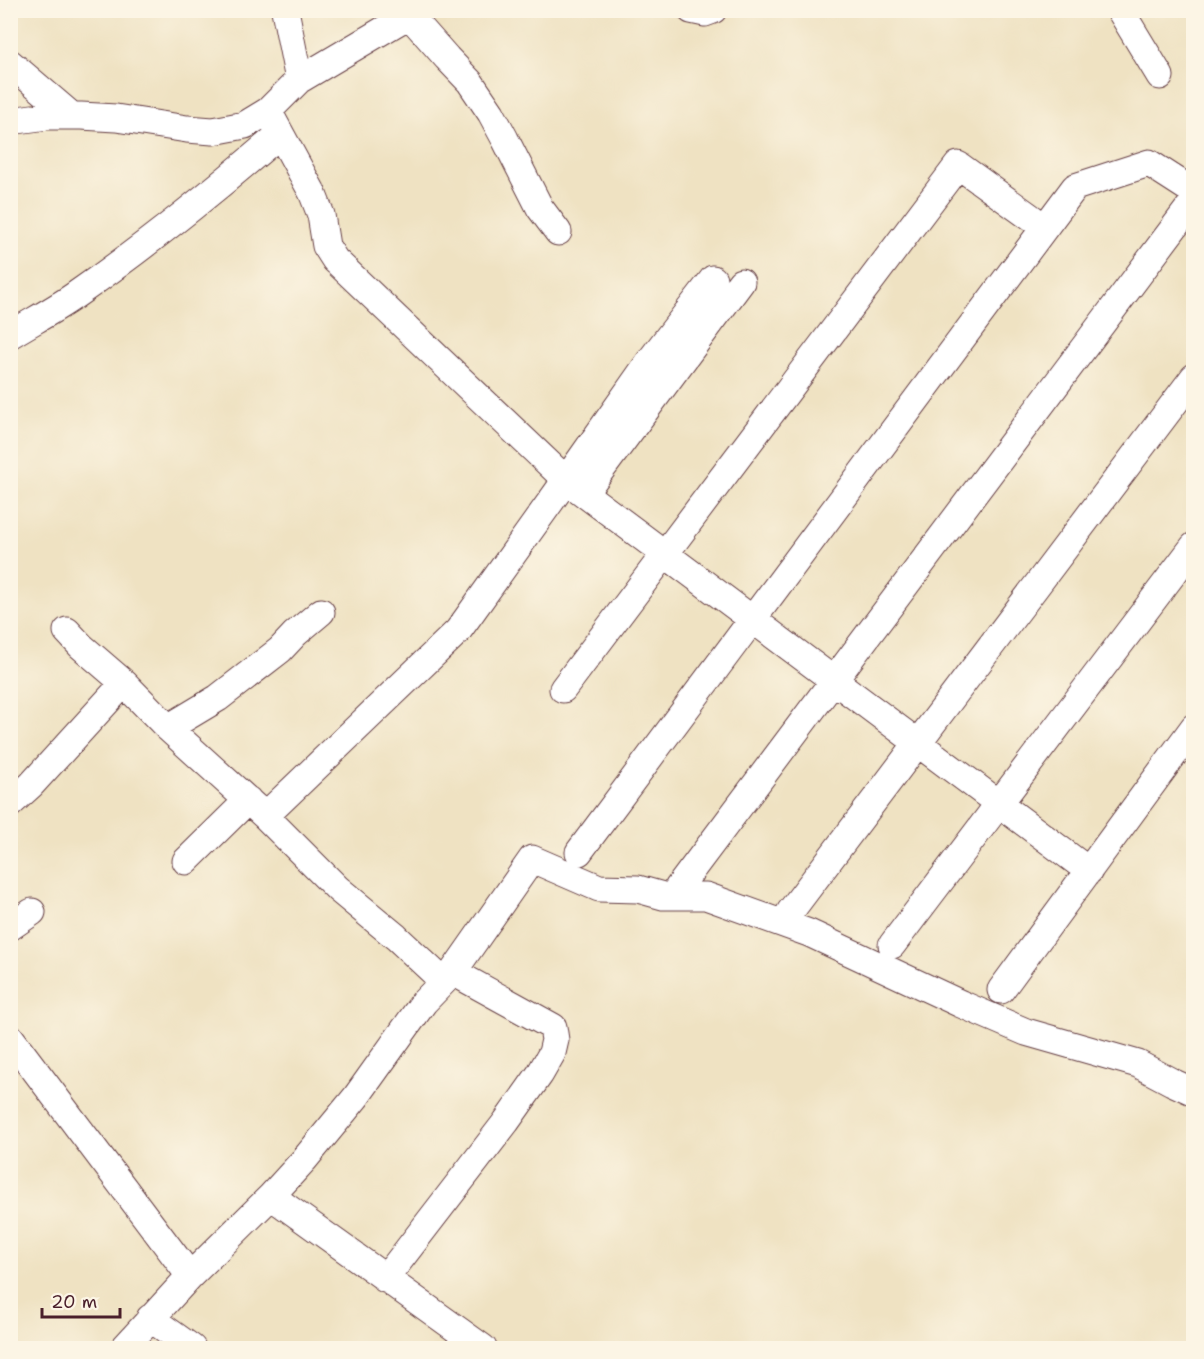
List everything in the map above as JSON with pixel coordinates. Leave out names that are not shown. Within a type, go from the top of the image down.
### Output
[{"type":"street","points":[[285,10],[299,80]]},
{"type":"street","points":[[691,10],[705,13],[713,10]]},
{"type":"street","points":[[1120,10],[1160,76]]},
{"type":"street","points":[[10,334],[72,298],[215,190],[274,122],[299,80],[411,13],[447,58],[470,82],[496,122],[540,208],[558,232]]},
{"type":"street","points":[[10,63],[72,116]]},
{"type":"street","points":[[10,121],[47,116],[116,118],[213,131],[274,122]]},
{"type":"street","points":[[274,122],[312,192],[321,215],[326,246],[335,260],[575,487],[1089,871]]},
{"type":"street","points":[[579,852],[1075,187],[1149,163],[1194,192]]},
{"type":"street","points":[[563,688],[957,165],[1044,227]]},
{"type":"street","points":[[678,888],[1194,201]]},
{"type":"street","points":[[575,487],[649,362],[714,279]]},
{"type":"street","points":[[186,861],[256,808],[458,631],[741,282]]},
{"type":"street","points":[[790,912],[1194,377]]},
{"type":"street","points":[[892,945],[1194,546]]},
{"type":"street","points":[[168,728],[218,698],[280,650],[321,612]]},
{"type":"street","points":[[67,631],[256,808],[338,889],[396,938],[448,977],[553,1027],[555,1040],[552,1053],[540,1074],[506,1122],[385,1279]]},
{"type":"street","points":[[10,804],[31,785],[124,683]]},
{"type":"street","points":[[1001,990],[1194,727]]},
{"type":"street","points":[[124,1348],[190,1275],[304,1161],[356,1097],[424,1002],[448,977],[532,859],[599,888],[638,889],[663,896],[706,896],[808,933],[1026,1032],[1138,1064],[1194,1092]]},
{"type":"street","points":[[10,927],[32,912]]},
{"type":"street","points":[[10,1037],[190,1275]]},
{"type":"street","points":[[271,1196],[483,1348]]},
{"type":"street","points":[[150,1318],[192,1348]]}]
